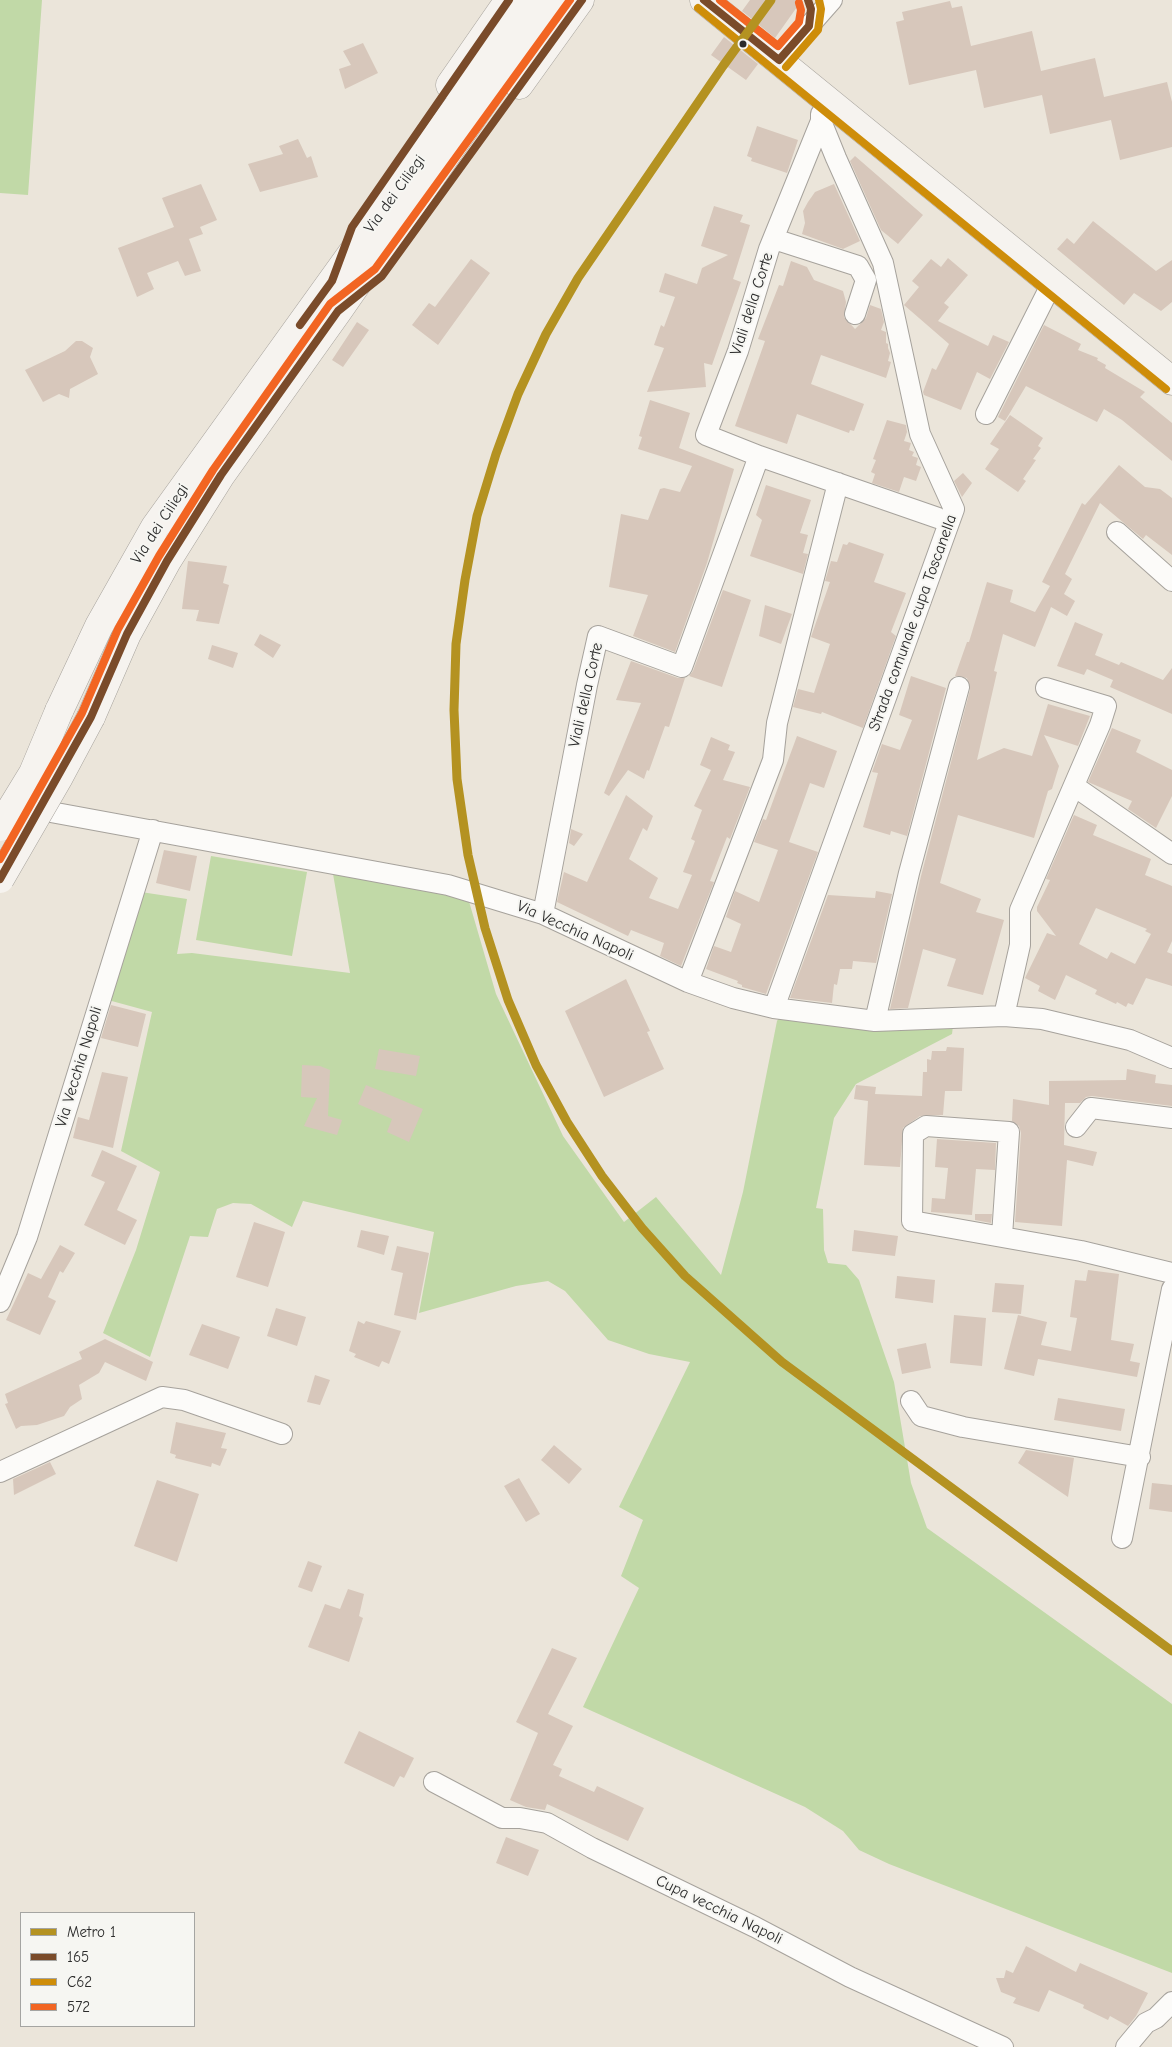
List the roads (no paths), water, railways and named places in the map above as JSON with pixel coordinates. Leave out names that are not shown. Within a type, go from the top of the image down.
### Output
[{"type":"main road","points":[[332,281],[352,227],[509,0]]},
{"type":"main road","name":"Via dei Ciliegi","points":[[0,827],[33,773],[59,711],[99,626],[155,527],[534,0]]},
{"type":"main road","name":"Via dei Ciliegi","points":[[0,879],[91,717],[127,634],[167,561],[221,475],[338,311],[382,276],[575,0]]},
{"type":"main road","points":[[704,0],[779,60],[821,108],[1052,283],[1172,381]]},
{"type":"street","points":[[779,60],[832,0]]},
{"type":"street","name":"Viali della Corte","points":[[821,108],[774,239],[738,351],[706,435],[760,456],[938,518]]},
{"type":"street","name":"Strada comunale cupa Toscanella","points":[[774,1008],[954,509],[920,434],[883,263],[821,108]]},
{"type":"street","points":[[774,239],[858,266],[866,280],[855,314]]},
{"type":"street","points":[[986,414],[1052,283]]},
{"type":"street","name":"Viali della Corte","points":[[543,914],[581,712],[598,636],[682,667],[760,456]]},
{"type":"street","points":[[688,982],[773,760],[777,723],[838,483]]},
{"type":"street","points":[[1117,532],[1172,581]]},
{"type":"street","points":[[875,1021],[909,873],[959,687]]},
{"type":"street","points":[[1004,1016],[1020,945],[1020,910],[1074,786],[1106,706],[1046,688]]},
{"type":"street","points":[[1074,786],[1170,846]]},
{"type":"street","name":"Via Vecchia Napoli","points":[[0,802],[448,885],[543,914],[688,982],[732,998],[774,1008],[875,1021],[1004,1016],[1042,1019],[1130,1040],[1172,1058]]},
{"type":"street","name":"Via Vecchia Napoli","points":[[0,1302],[27,1237],[153,830]]},
{"type":"street","points":[[1076,1127],[1091,1108],[1172,1118]]},
{"type":"street","points":[[1002,1236],[1009,1132],[926,1126],[913,1134],[912,1221],[1081,1251],[1172,1273]]},
{"type":"street","points":[[1122,1538],[1140,1457],[1172,1289]]},
{"type":"street","points":[[0,1472],[162,1397],[184,1400],[282,1434]]},
{"type":"street","points":[[911,1402],[921,1416],[963,1427],[1140,1457]]},
{"type":"street","name":"Cupa vecchia Napoli","points":[[434,1782],[502,1818],[520,1818],[547,1823],[592,1848],[755,1926],[850,1977],[1003,2047]]},
{"type":"street","points":[[1126,2047],[1146,2023],[1156,2018],[1172,2002]]},
{"type":"metro line","name":"1","points":[[771,0],[723,66],[578,278],[546,334],[518,394],[496,454],[477,516],[465,580],[456,644],[454,710],[457,779],[468,855],[485,928],[508,1000],[536,1065],[567,1122],[602,1176],[642,1228],[685,1276],[782,1362],[1172,1651]]}]
